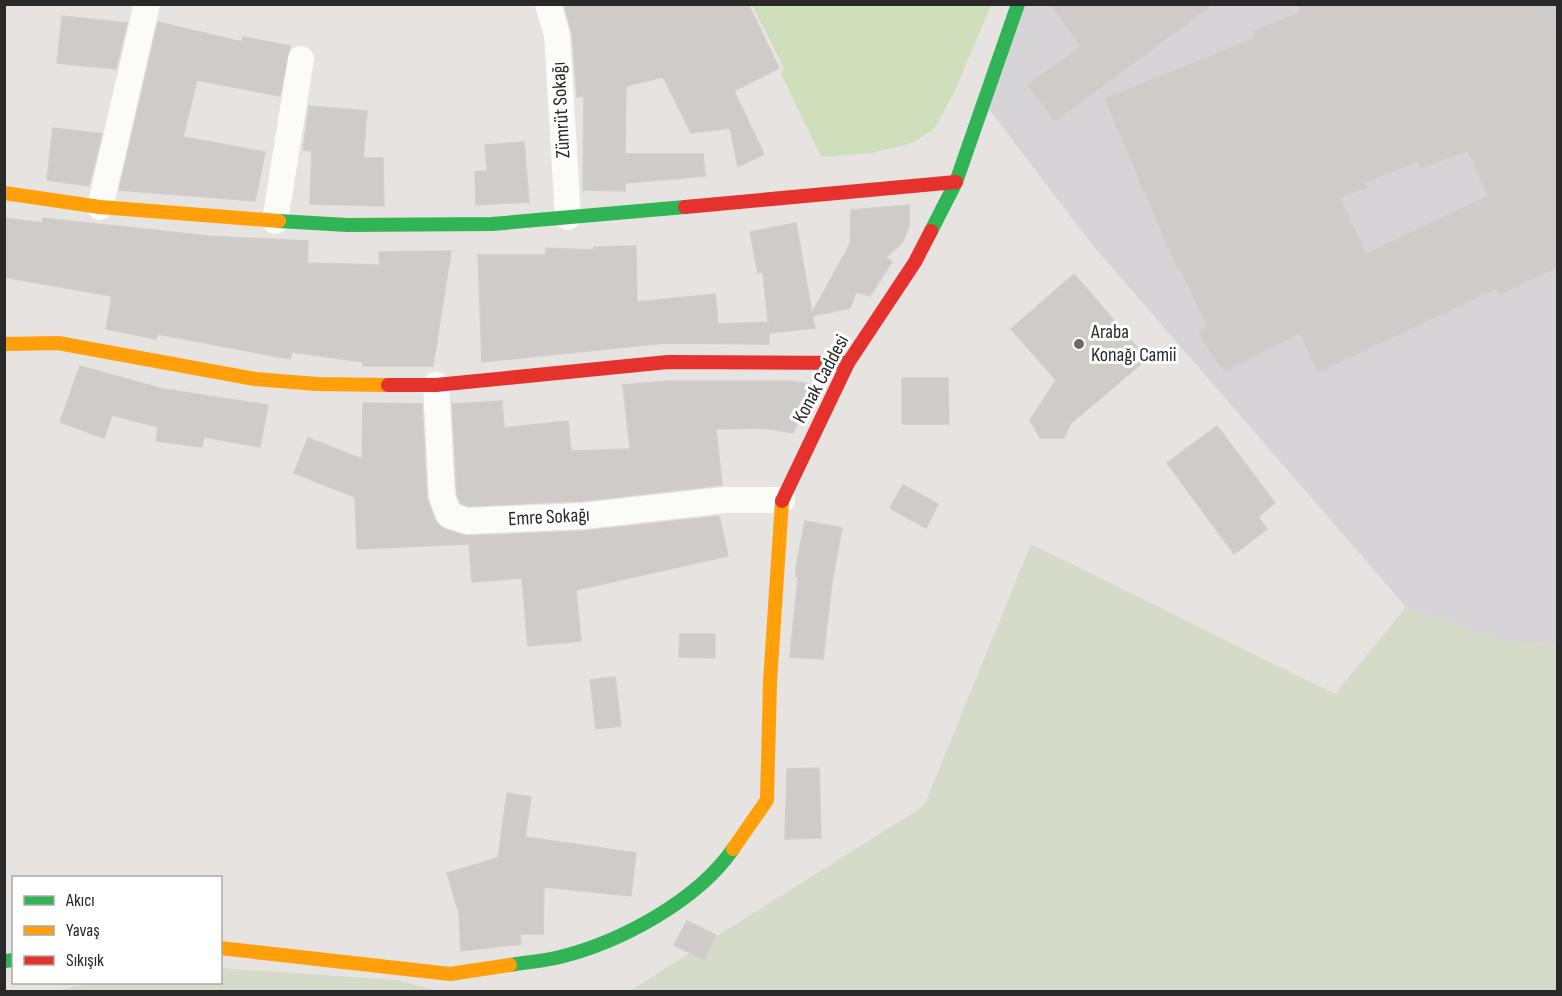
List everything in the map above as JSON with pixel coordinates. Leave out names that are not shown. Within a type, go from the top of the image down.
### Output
[{"type":"street","points":[[100,207],[147,4]]},
{"type":"street","name":"Zümrüt Sokağı","points":[[548,4],[556,35],[567,217]]},
{"type":"street","name":"Konak Caddesi","points":[[222,948],[450,974],[561,957],[610,939],[674,907],[718,871],[767,800],[770,682],[782,500],[848,363],[915,262],[956,182],[1018,4]]},
{"type":"street","points":[[275,221],[301,59]]},
{"type":"street","points":[[4,193],[100,207],[275,221],[346,225],[492,224],[956,182]]},
{"type":"street","points":[[4,344],[58,343],[255,379],[317,384],[436,385],[668,362],[848,363]]},
{"type":"street","name":"Emre Sokağı","points":[[436,385],[442,498],[448,515],[466,521],[584,516],[725,500],[782,500]]},
{"type":"shaded area","points":[[1018,5],[1557,5],[1557,645],[1502,640],[1406,607],[1090,242],[985,104]]},
{"type":"green space","points":[[752,5],[991,5],[954,93],[934,129],[912,143],[872,153],[821,157],[781,74],[784,68]]},
{"type":"green space","points":[[1031,544],[1335,694],[1406,607],[1502,640],[1557,645],[1557,991],[628,992],[924,806]]},
{"type":"green space","points":[[222,968],[396,980],[439,991],[53,992],[85,984],[222,984]]},
{"type":"building","points":[[564,4],[748,4],[779,68],[734,91],[764,154],[738,167],[730,128],[691,133],[663,77],[626,86],[625,154],[703,154],[705,176],[625,183],[625,191],[583,190],[584,96],[577,97],[572,34]]},
{"type":"building","points":[[1050,4],[1213,4],[1055,121],[1028,85],[1081,46]]},
{"type":"building","points":[[1297,4],[1557,4],[1557,267],[1500,294],[1497,288],[1318,372],[1300,333],[1225,371],[1212,355],[1199,332],[1208,327],[1180,269],[1178,270],[1105,99],[1255,38],[1253,32],[1300,12]],"holes":[[[1468,151],[1488,196],[1366,254],[1340,198],[1367,187],[1365,183],[1417,161],[1420,168]]]},
{"type":"building","points":[[62,16],[127,23],[116,69],[57,63]]},
{"type":"building","points":[[158,22],[242,42],[243,37],[290,46],[280,96],[197,80],[183,137],[265,152],[255,201],[119,190]]},
{"type":"building","points":[[309,106],[367,111],[363,158],[383,158],[384,206],[310,204],[312,151],[303,150]]},
{"type":"building","points":[[53,128],[102,134],[89,186],[47,180]]},
{"type":"building","points":[[524,142],[529,202],[476,205],[475,172],[487,171],[485,145]]},
{"type":"building","points":[[909,205],[909,225],[903,242],[886,257],[892,262],[870,296],[856,292],[850,308],[812,316],[815,328],[770,333],[769,325],[769,344],[666,343],[482,362],[478,255],[546,255],[546,248],[594,250],[594,247],[636,246],[637,302],[715,294],[718,324],[768,322],[763,272],[758,273],[750,232],[796,223],[812,313],[850,244],[851,210]]},
{"type":"building","points":[[4,218],[42,223],[43,218],[208,236],[308,241],[307,263],[380,265],[379,252],[451,251],[433,366],[363,366],[363,362],[292,352],[290,359],[157,334],[156,339],[106,329],[112,296],[4,277]]},
{"type":"building","name":"Araba Konağı Camii","points":[[1074,274],[1147,359],[1070,424],[1064,438],[1040,438],[1030,420],[1056,380],[1011,329]]},
{"type":"building","points":[[80,366],[163,389],[268,405],[260,447],[204,437],[202,447],[156,441],[158,427],[112,415],[104,438],[60,422]]},
{"type":"building","points":[[902,378],[948,378],[949,424],[902,424]]},
{"type":"building","points":[[669,381],[793,381],[815,385],[793,433],[763,428],[716,429],[722,485],[582,501],[468,506],[460,503],[457,494],[452,404],[502,401],[504,428],[568,421],[571,451],[630,449],[623,385]]},
{"type":"building","points":[[363,403],[422,404],[427,498],[435,521],[444,529],[467,536],[584,531],[719,516],[728,556],[576,590],[581,641],[528,646],[522,578],[472,582],[469,544],[357,549],[355,497],[294,473],[308,438],[362,459]]},
{"type":"building","points":[[1217,426],[1275,503],[1258,517],[1267,529],[1234,554],[1167,463]]},
{"type":"building","points":[[903,485],[938,504],[926,528],[890,508]]},
{"type":"building","points":[[805,521],[842,528],[832,581],[823,659],[790,657],[798,577],[796,577],[796,568]]},
{"type":"building","points":[[680,634],[715,634],[715,658],[679,657]]},
{"type":"building","points":[[615,677],[621,726],[596,729],[590,680]]},
{"type":"building","points":[[819,768],[821,838],[785,839],[787,769]]},
{"type":"building","points":[[507,793],[531,797],[525,837],[636,853],[631,896],[544,887],[543,934],[520,934],[521,944],[461,951],[459,913],[447,873],[498,858]]},
{"type":"building","points":[[687,921],[716,935],[704,960],[674,945]]},
{"type":"traffic: fast","points":[[931,231],[956,182],[1018,4]]},
{"type":"traffic: fast","points":[[279,221],[347,225],[492,224],[685,207]]},
{"type":"traffic: fast","points":[[510,965],[560,957],[584,950],[632,930],[679,902],[718,868],[733,849]]},
{"type":"traffic: fast","points":[[4,961],[12,960]]},
{"type":"traffic: slow","points":[[4,193],[100,207],[279,221]]},
{"type":"traffic: slow","points":[[4,344],[58,343],[255,379],[317,384],[388,385]]},
{"type":"traffic: slow","points":[[733,849],[767,800],[770,682],[782,501]]},
{"type":"traffic: slow","points":[[222,948],[450,974],[510,965]]},
{"type":"traffic: jam","points":[[685,207],[956,182]]},
{"type":"traffic: jam","points":[[782,501],[848,363],[915,262],[931,231]]},
{"type":"traffic: jam","points":[[388,385],[436,385],[668,362],[848,363]]},
{"type":"place","name":"Araba Konağı Camii","points":[[1079,344]]}]
